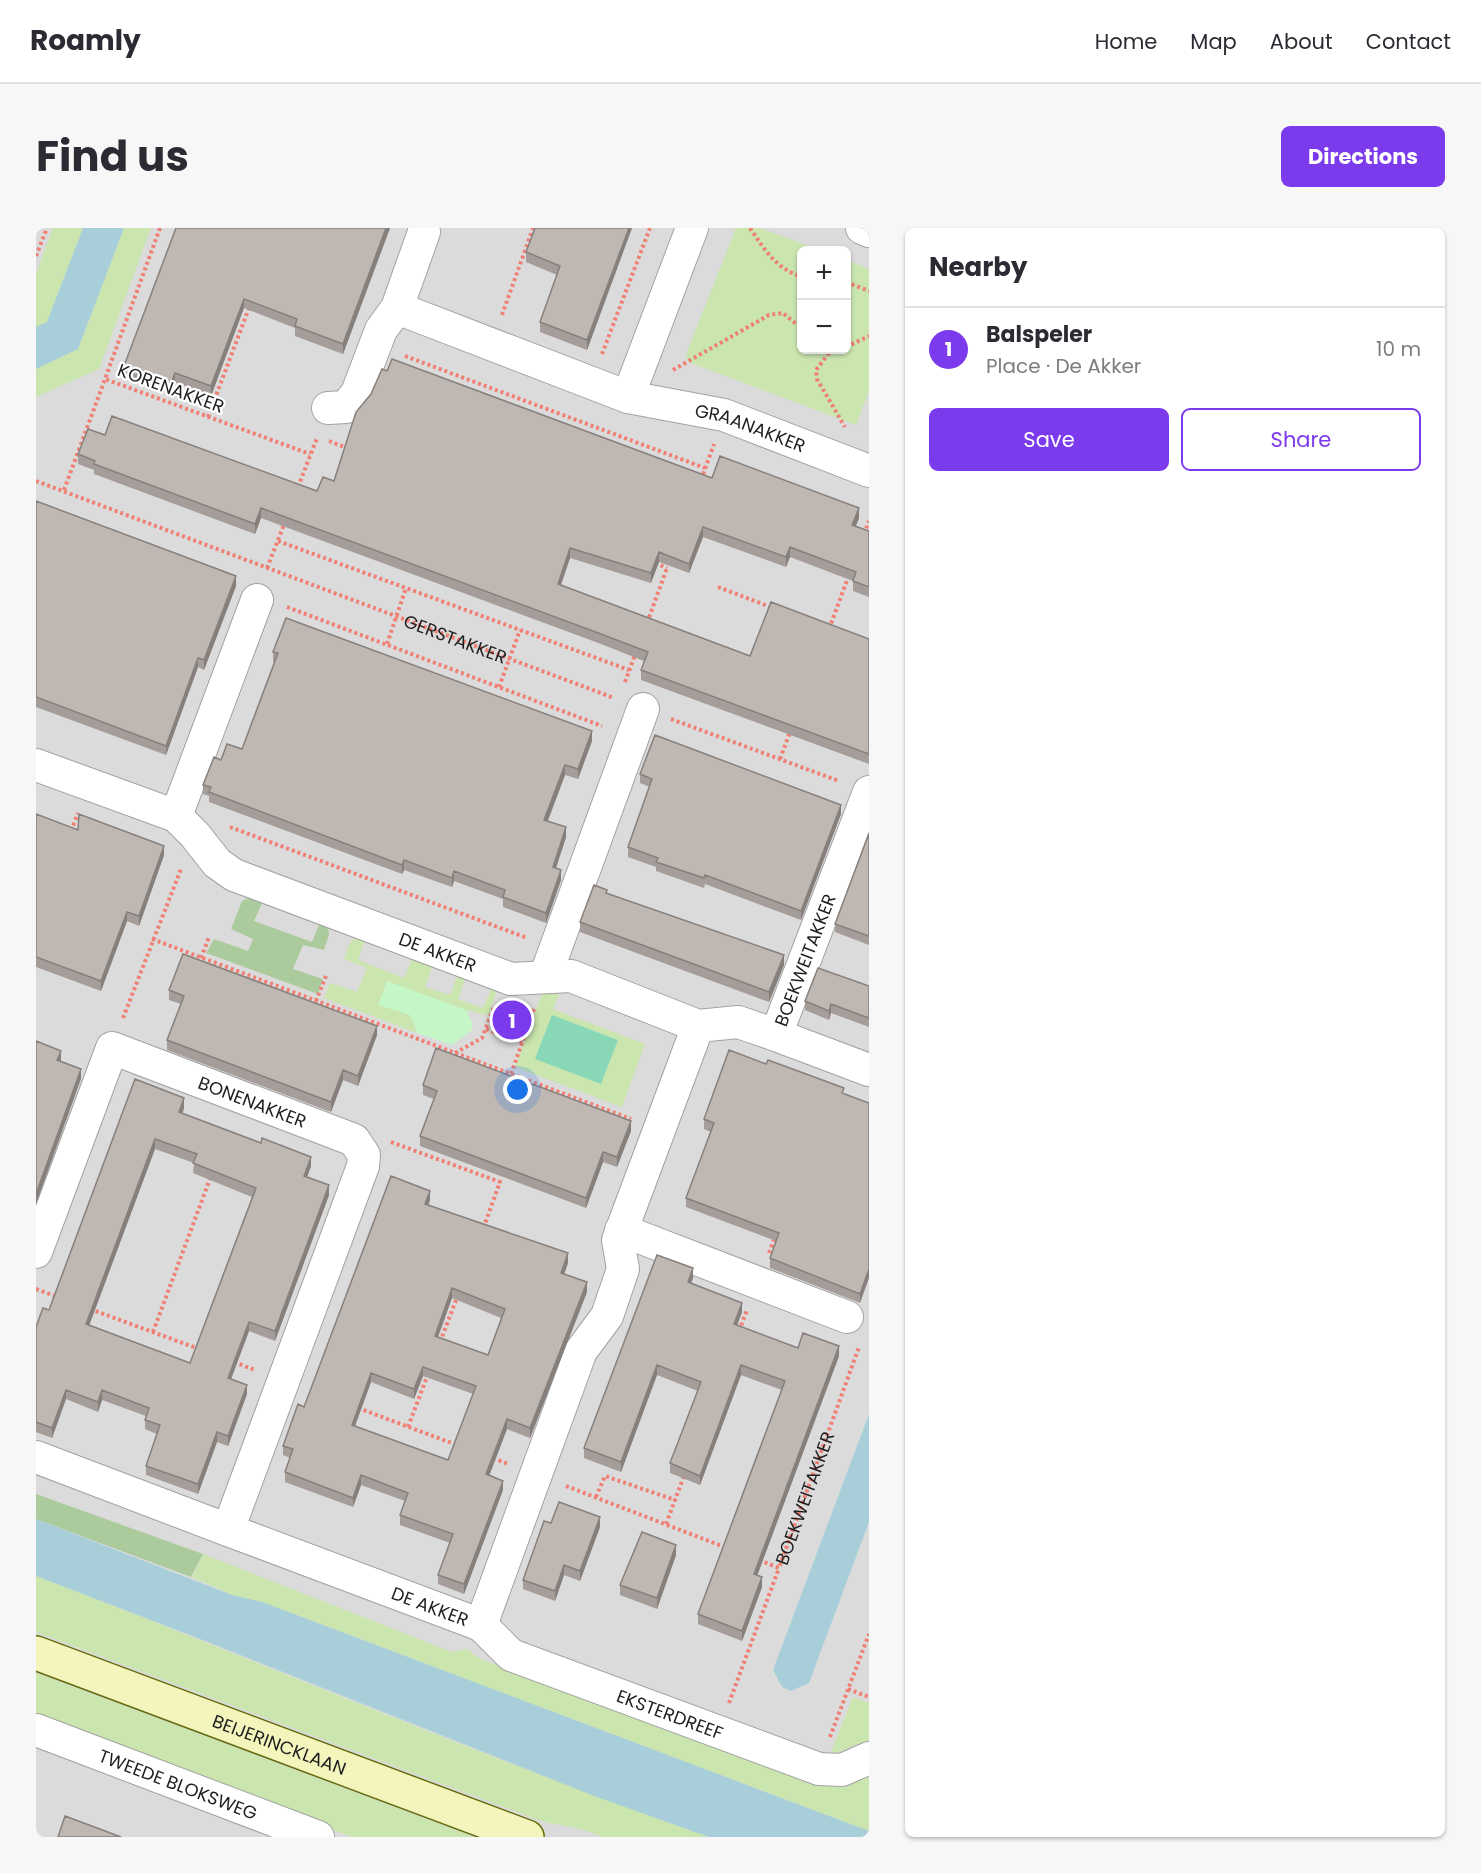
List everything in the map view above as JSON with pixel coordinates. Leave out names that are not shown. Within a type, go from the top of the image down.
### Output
[{"type":"main road","name":"BEIJERINCKLAAN","points":[[36,1653],[534,1836]]},
{"type":"street","points":[[628,397],[692,228]]},
{"type":"street","points":[[862,228],[869,231]]},
{"type":"street","points":[[328,408],[346,407],[357,393],[381,330],[397,308],[424,232]]},
{"type":"street","name":"GRAANAKKER","points":[[397,308],[628,397],[724,415],[869,471]]},
{"type":"street","points":[[36,765],[89,784],[185,825],[268,602]]},
{"type":"street","points":[[550,963],[632,738],[631,704]]},
{"type":"street","name":"BOEKWEITAKKER","points":[[869,792],[776,1035],[869,1070]]},
{"type":"street","name":"DE AKKER","points":[[185,825],[217,863],[234,875],[511,979],[550,963],[571,976],[698,1026],[738,1022],[776,1035]]},
{"type":"street","name":"DE AKKER","points":[[228,1530],[481,1624],[582,1351],[606,1316],[623,1269],[618,1240],[621,1230],[698,1026]]},
{"type":"street","name":"BONENAKKER","points":[[36,1252],[112,1048],[354,1140],[359,1146]]},
{"type":"street","points":[[36,1457],[228,1530],[363,1166],[364,1155],[359,1146]]},
{"type":"street","points":[[621,1230],[853,1330]]},
{"type":"street","name":"EKSTERDREEF","points":[[481,1624],[511,1655],[819,1769],[842,1770],[869,1758]]},
{"type":"street","name":"TWEEDE BLOKSWEG","points":[[36,1730],[318,1837]]},
{"type":"path","points":[[36,255],[47,228]]},
{"type":"path","name":"KORENAKKER","points":[[160,228],[105,379],[310,454]]},
{"type":"path","points":[[491,345],[533,228]]},
{"type":"path","points":[[591,383],[650,228]]},
{"type":"path","points":[[750,228],[771,260],[786,272],[797,276]]},
{"type":"path","points":[[851,284],[869,291]]},
{"type":"path","points":[[208,417],[250,304]]},
{"type":"path","points":[[628,397],[769,315],[783,313],[797,325]]},
{"type":"path","points":[[851,345],[869,336]]},
{"type":"path","points":[[376,345],[705,468]]},
{"type":"path","points":[[825,354],[816,370],[817,379],[850,434]]},
{"type":"path","points":[[64,490],[105,379]]},
{"type":"path","points":[[298,488],[328,408]]},
{"type":"path","points":[[696,491],[724,415]]},
{"type":"path","points":[[317,437],[349,449]]},
{"type":"path","name":"GERSTAKKER","points":[[36,481],[869,792]]},
{"type":"path","points":[[267,568],[286,520]]},
{"type":"path","points":[[861,544],[869,522]]},
{"type":"path","points":[[278,541],[629,670]]},
{"type":"path","points":[[644,630],[671,557]]},
{"type":"path","points":[[646,560],[667,568]]},
{"type":"path","points":[[825,640],[853,565]]},
{"type":"path","points":[[718,587],[784,612]]},
{"type":"path","points":[[387,644],[406,588]]},
{"type":"path","points":[[268,602],[387,644],[632,738]]},
{"type":"path","points":[[818,625],[839,633]]},
{"type":"path","points":[[499,687],[520,630]]},
{"type":"path","points":[[631,704],[629,670],[637,650]]},
{"type":"path","points":[[780,759],[792,727]]},
{"type":"path","points":[[69,838],[89,784]]},
{"type":"path","points":[[131,997],[152,939],[185,825],[226,826],[550,963],[511,1074]]},
{"type":"path","points":[[201,958],[209,937]]},
{"type":"path","points":[[152,939],[659,1130]]},
{"type":"path","points":[[316,1001],[326,976]]},
{"type":"path","points":[[486,1029],[522,1042]]},
{"type":"path","points":[[359,1146],[384,1139],[500,1182],[480,1237]]},
{"type":"path","points":[[153,1332],[215,1164]]},
{"type":"path","points":[[36,1289],[68,1301]]},
{"type":"path","points":[[438,1348],[459,1293]]},
{"type":"path","points":[[79,1305],[207,1352]]},
{"type":"path","name":"BOEKWEITAKKER","points":[[748,1556],[779,1568],[853,1330]]},
{"type":"path","points":[[229,1360],[284,1381]]},
{"type":"path","points":[[408,1426],[429,1371]]},
{"type":"path","points":[[356,1407],[462,1447]]},
{"type":"path","points":[[483,1455],[738,1552]]},
{"type":"path","points":[[597,1497],[605,1476],[675,1500]]},
{"type":"path","points":[[718,1732],[779,1568]]},
{"type":"path","points":[[819,1769],[869,1634]]},
{"type":"path","points":[[848,1689],[869,1697]]},
{"type":"shaded area","points":[[36,228],[869,228],[869,1837],[36,1837]]},
{"type":"green space","points":[[53,228],[83,228],[47,322],[36,327],[36,274]]},
{"type":"green space","points":[[124,228],[151,228],[99,369],[36,397],[36,369],[78,349]]},
{"type":"green space","points":[[736,228],[760,228],[809,246],[797,246],[797,354],[851,354],[851,262],[869,269],[869,391],[856,425],[688,362],[686,354]]},
{"type":"green space","points":[[254,895],[264,899],[254,921],[312,942],[321,920],[328,926],[329,935],[324,950],[303,945],[293,969],[323,979],[318,994],[206,953],[214,939],[248,951],[253,939],[231,929],[242,901]]},
{"type":"green space","points":[[357,937],[366,937],[358,960],[404,978],[413,956],[434,962],[425,987],[450,995],[459,972],[467,975],[458,999],[483,1008],[493,985],[498,987],[489,1014],[484,1015],[468,1010],[468,1012],[410,1015],[417,1033],[324,998],[330,983],[357,992],[367,968],[344,959],[350,942]]},
{"type":"green space","points":[[387,981],[466,1010],[473,1024],[471,1031],[452,1045],[417,1033],[410,1015],[378,1005]]},
{"type":"green space","points":[[545,986],[562,987],[553,1009],[645,1044],[622,1107],[515,1067]]},
{"type":"green space","points":[[552,1015],[618,1040],[601,1084],[535,1059]]},
{"type":"green space","points":[[36,1494],[203,1554],[191,1577],[36,1519]]},
{"type":"green space","points":[[203,1554],[452,1652],[467,1649],[480,1659],[748,1755],[869,1774],[869,1831],[262,1602],[232,1595],[192,1577]]},
{"type":"green space","points":[[36,1576],[540,1775],[709,1837],[603,1837],[581,1829],[544,1822],[36,1632]]},
{"type":"green space","points":[[36,1673],[474,1837],[352,1837],[36,1718]]},
{"type":"green space","points":[[853,1697],[869,1703],[869,1740],[830,1755]]},
{"type":"water","points":[[83,228],[124,228],[78,349],[36,369],[36,327],[47,322]]},
{"type":"water","points":[[869,1414],[869,1522],[809,1683],[791,1691],[782,1687],[773,1670]]},
{"type":"water","points":[[36,1519],[232,1595],[262,1602],[869,1831],[869,1837],[709,1837],[594,1796],[36,1576]]},
{"type":"building","points":[[176,228],[386,228],[343,344],[295,326],[297,319],[244,299],[211,386],[175,373],[171,384],[124,366]]},
{"type":"building","points":[[535,228],[629,228],[587,340],[540,322],[560,266],[526,252]]},
{"type":"building","points":[[392,359],[712,478],[720,456],[859,508],[852,525],[869,531],[869,587],[853,581],[856,572],[790,547],[786,557],[703,527],[689,564],[659,552],[651,573],[570,548],[558,584],[750,656],[771,602],[869,639],[869,754],[641,670],[648,652],[601,634],[261,508],[255,524],[94,464],[95,461],[78,454],[88,429],[105,435],[112,416],[317,491],[323,477],[334,481],[356,412],[371,394],[382,369],[387,371]]},
{"type":"building","points":[[36,501],[236,576],[204,660],[198,658],[166,746],[36,697]]},
{"type":"building","points":[[286,618],[592,731],[578,769],[565,765],[544,820],[566,827],[553,867],[561,870],[546,913],[503,897],[505,890],[454,871],[452,878],[404,860],[402,865],[209,792],[211,787],[203,785],[214,757],[221,760],[227,744],[242,749],[278,653],[273,652]]},
{"type":"building","points":[[655,735],[841,805],[801,911],[705,875],[704,878],[656,862],[658,858],[628,847],[652,779],[640,774]]},
{"type":"building","points":[[36,814],[78,830],[79,814],[164,846],[139,916],[127,912],[101,981],[36,957]]},
{"type":"building","points":[[869,833],[869,936],[835,924]]},
{"type":"building","points":[[594,885],[607,890],[606,893],[784,955],[769,992],[580,922]]},
{"type":"building","points":[[183,954],[377,1026],[358,1076],[343,1070],[331,1102],[167,1040],[184,996],[169,990]]},
{"type":"building","points":[[818,968],[869,986],[869,1018],[831,1004],[829,1011],[805,1001]]},
{"type":"building","points":[[36,1041],[61,1051],[57,1060],[81,1069],[36,1194]]},
{"type":"building","points":[[436,1048],[631,1121],[617,1157],[603,1152],[586,1198],[420,1136],[437,1091],[423,1085]]},
{"type":"building","points":[[729,1050],[766,1064],[768,1060],[844,1088],[842,1093],[869,1103],[869,1269],[860,1294],[770,1258],[779,1233],[686,1198],[714,1123],[704,1119]]},
{"type":"building","points":[[135,1079],[184,1098],[179,1112],[261,1143],[262,1138],[311,1157],[304,1176],[329,1185],[275,1331],[249,1322],[228,1378],[247,1385],[228,1436],[217,1432],[198,1484],[146,1466],[160,1425],[145,1420],[149,1408],[102,1390],[98,1402],[66,1390],[52,1428],[36,1422],[36,1327],[43,1308],[49,1310]],"holes":[[[155,1139],[197,1154],[193,1163],[256,1188],[190,1363],[86,1324]]]},
{"type":"building","points":[[391,1176],[430,1191],[425,1204],[568,1253],[561,1273],[587,1282],[530,1428],[507,1419],[486,1474],[503,1481],[464,1584],[438,1575],[453,1534],[400,1515],[408,1493],[361,1475],[353,1498],[285,1472],[293,1449],[283,1446],[298,1404],[304,1407]],"holes":[[[452,1288],[505,1309],[488,1355],[435,1336]],[[423,1367],[476,1386],[448,1460],[352,1425],[371,1373],[414,1389]]]},
{"type":"building","points":[[657,1255],[693,1268],[688,1282],[742,1303],[734,1324],[798,1348],[803,1333],[839,1346],[754,1574],[762,1577],[742,1631],[698,1614],[785,1381],[741,1365],[700,1476],[670,1463],[701,1382],[657,1365],[621,1462],[584,1448]]},
{"type":"building","points":[[559,1502],[600,1517],[580,1571],[564,1565],[555,1591],[523,1580],[544,1521],[551,1523]]},
{"type":"building","points":[[642,1532],[676,1545],[657,1598],[620,1585]]},
{"type":"building","points":[[65,1816],[121,1837],[58,1837]]},
{"type":"place","name":"Balspeler","points":[[512,1020]]}]
